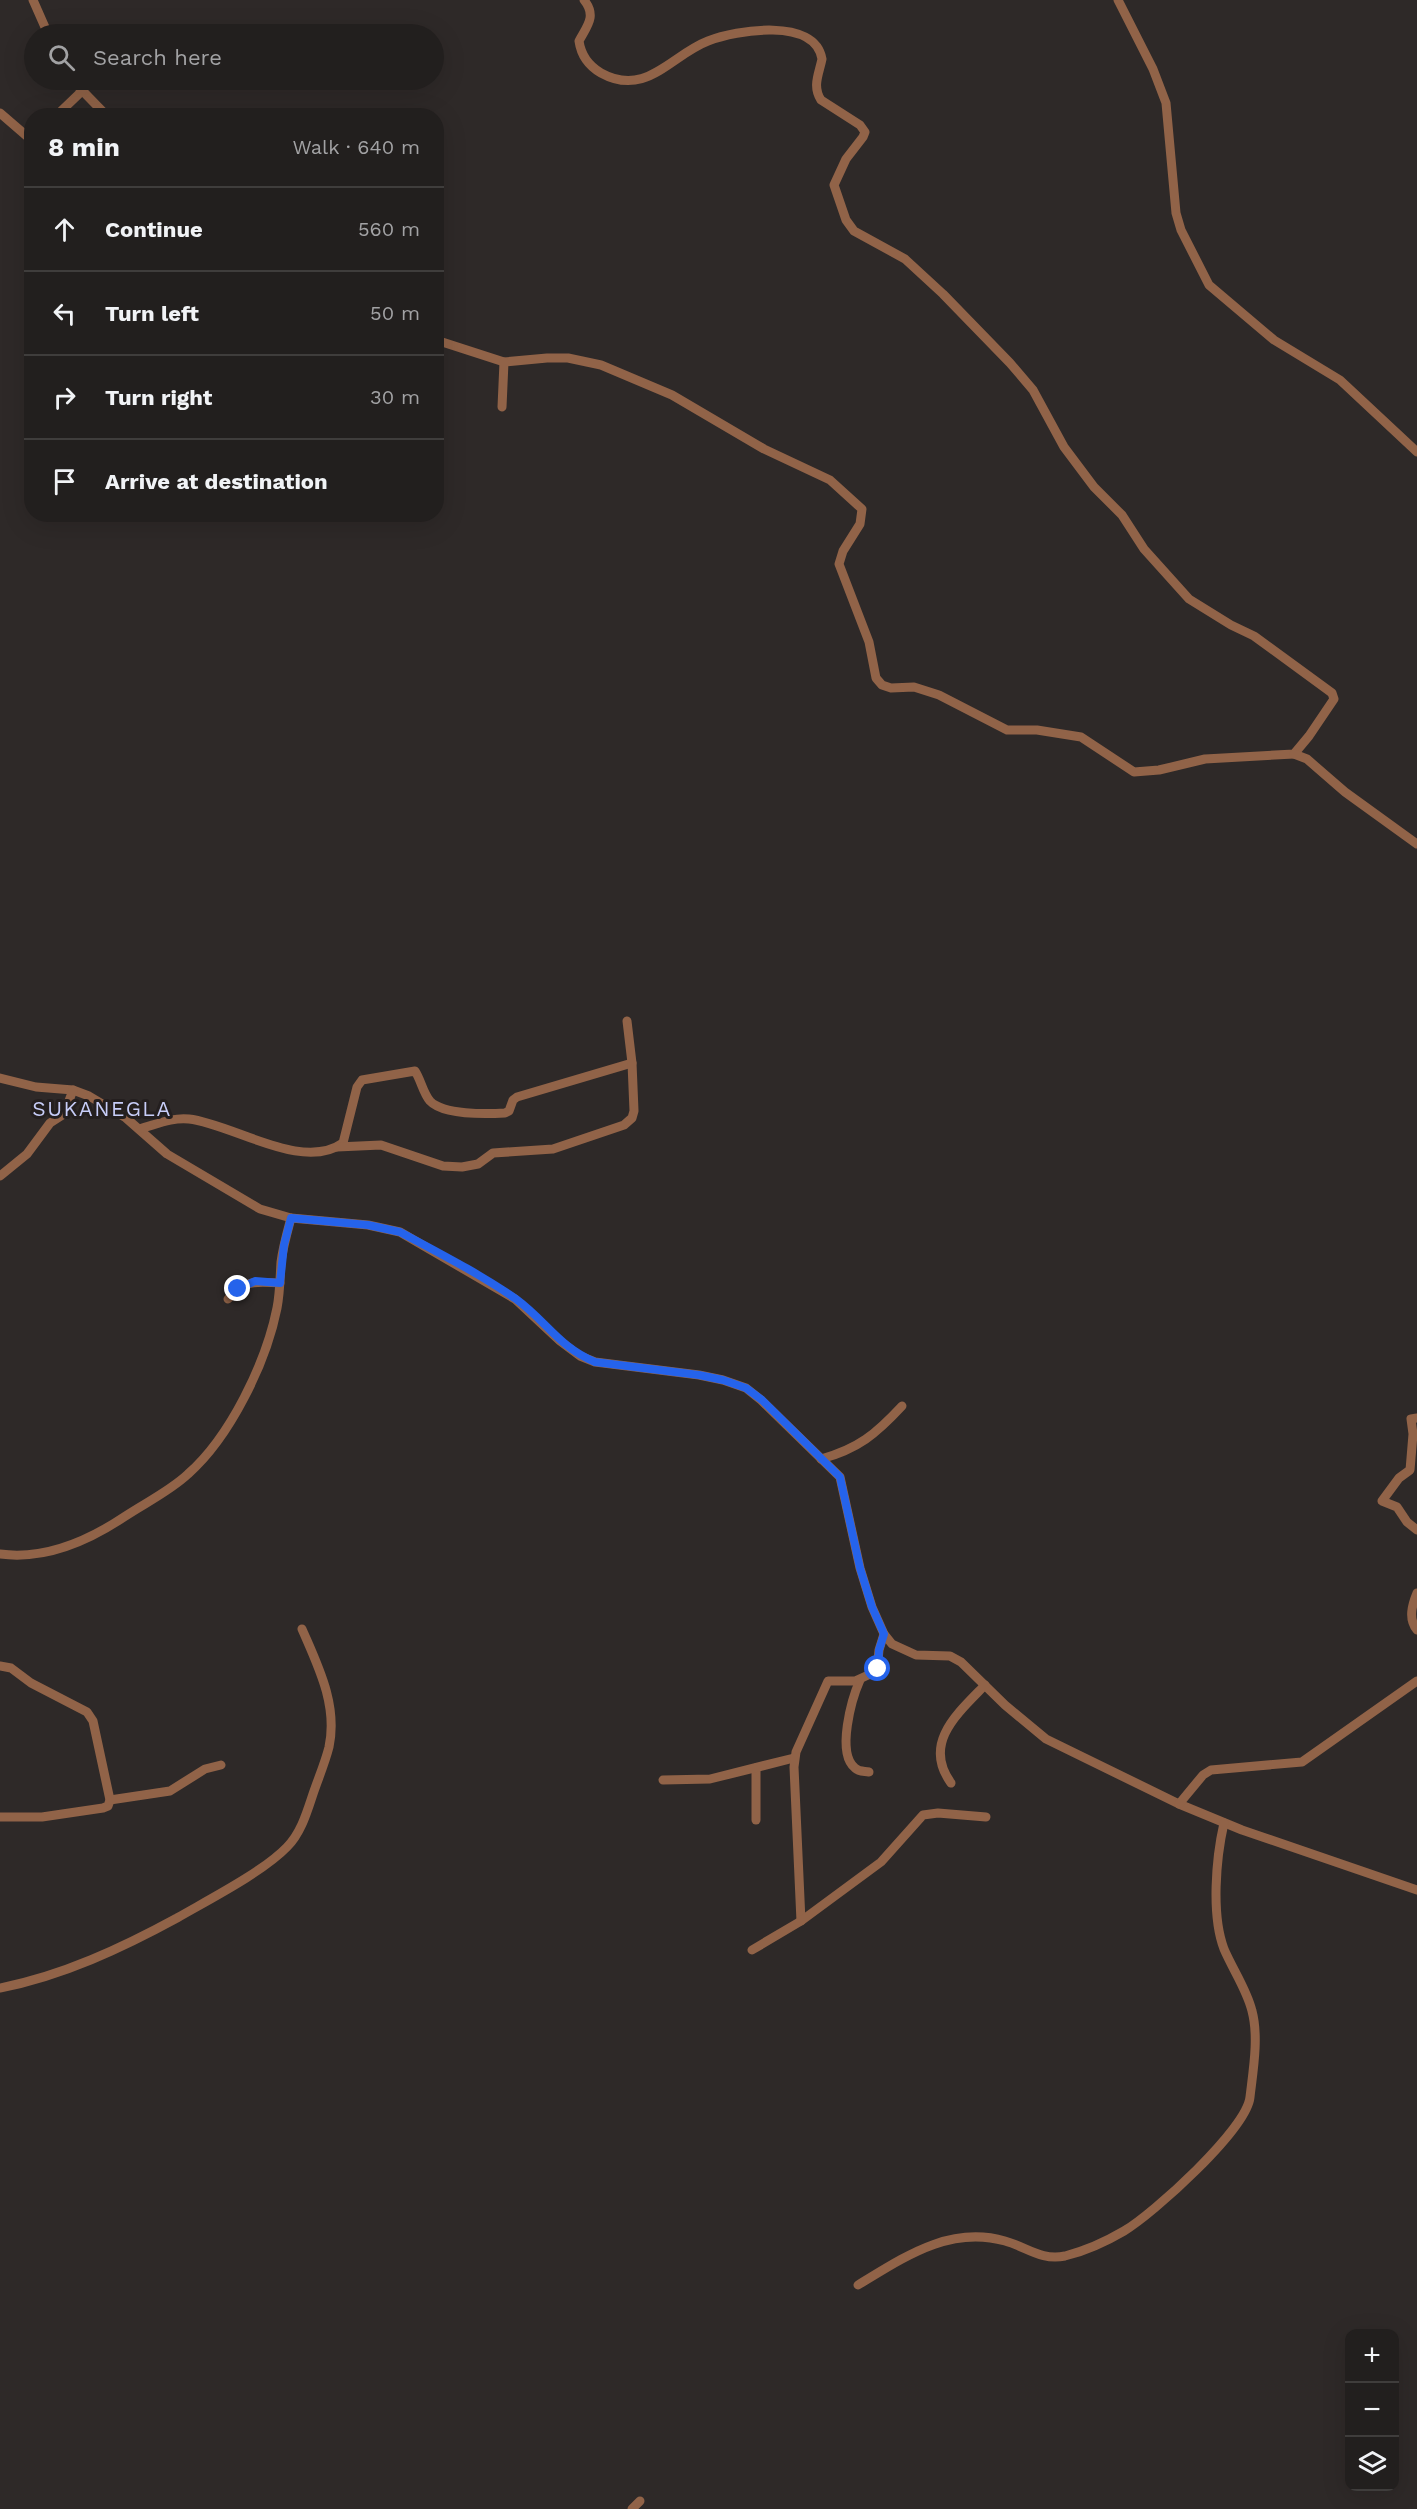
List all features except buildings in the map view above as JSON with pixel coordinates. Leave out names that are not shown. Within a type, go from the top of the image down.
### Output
[{"type":"street","points":[[33,0],[44,24]]},
{"type":"street","points":[[584,0],[591,15],[587,29],[579,41],[580,51],[592,68],[611,78],[642,79],[666,68],[706,41],[733,33],[779,30],[795,32],[814,45],[822,59],[815,85],[817,94],[821,100],[860,125],[865,132],[835,181],[834,190],[846,220],[854,231],[904,260],[943,294],[1010,363],[1033,390],[1064,447],[1094,487],[1122,515],[1144,549],[1189,599],[1231,625],[1254,636],[1332,693],[1334,697],[1332,703],[1293,754]]},
{"type":"street","points":[[1118,0],[1153,69],[1166,103],[1176,213],[1181,230],[1209,285],[1274,340],[1340,380],[1417,452]]},
{"type":"street","points":[[64,108],[82,91],[99,108]]},
{"type":"street","points":[[0,113],[24,133]]},
{"type":"street","points":[[444,343],[504,362],[568,358],[601,365],[672,395],[764,449],[830,480],[860,505],[862,519],[843,551],[839,564],[869,642],[876,678],[882,685],[891,688],[914,687],[939,695],[1007,730],[1036,730],[1081,737],[1131,772],[1159,770],[1205,759],[1293,754],[1307,759],[1346,792],[1417,844]]},
{"type":"street","points":[[502,407],[504,362]]},
{"type":"street","points":[[139,1129],[186,1119],[294,1150],[319,1151],[337,1147],[381,1145],[451,1167],[477,1164],[493,1153],[553,1149],[630,1121],[634,1111],[627,1021]]},
{"type":"street","points":[[337,1147],[343,1143],[357,1087],[362,1080],[414,1071],[427,1097],[437,1106],[452,1111],[506,1113],[517,1097],[632,1063]]},
{"type":"street","points":[[0,1078],[36,1088],[73,1090],[89,1096],[139,1129],[167,1155],[260,1209],[291,1218],[368,1225],[400,1232],[515,1299],[560,1341],[580,1356],[595,1362],[699,1375],[746,1388],[762,1400],[840,1477],[860,1568],[872,1607],[884,1634],[892,1644],[904,1652],[916,1655],[950,1656],[961,1662],[1046,1739],[1179,1804],[1224,1823],[1417,1890]]},
{"type":"street","points":[[0,1176],[27,1154],[50,1123],[64,1114],[73,1090]]},
{"type":"street","points":[[0,1554],[14,1556],[52,1551],[77,1543],[100,1533],[187,1476],[219,1439],[247,1391],[271,1333],[278,1306],[284,1245],[291,1218]]},
{"type":"street","points":[[228,1299],[250,1282],[280,1283]]},
{"type":"street","points":[[821,1459],[848,1451],[853,1445],[875,1434],[902,1406]]},
{"type":"street","points":[[1417,1418],[1411,1419],[1413,1434],[1410,1470],[1399,1478],[1382,1501],[1397,1507],[1407,1522],[1417,1530]]},
{"type":"street","points":[[1417,1593],[1411,1615],[1417,1630]]},
{"type":"street","points":[[0,1988],[72,1966],[137,1939],[204,1903],[289,1846],[309,1808],[329,1746],[328,1694],[302,1629]]},
{"type":"street","points":[[801,1921],[794,1758],[828,1681],[860,1680],[877,1671],[879,1650],[884,1634]]},
{"type":"street","points":[[0,1666],[11,1668],[31,1683],[87,1712],[93,1721],[110,1800],[108,1806],[103,1808],[56,1816],[0,1817]]},
{"type":"street","points":[[860,1680],[851,1701],[847,1747],[854,1767],[859,1771],[869,1772]]},
{"type":"street","points":[[1179,1804],[1203,1775],[1211,1770],[1302,1762],[1417,1682]]},
{"type":"street","points":[[951,1783],[940,1763],[943,1736],[958,1713],[985,1685]]},
{"type":"street","points":[[663,1780],[710,1779],[794,1758]]},
{"type":"street","points":[[110,1800],[170,1791],[205,1768],[222,1764]]},
{"type":"street","points":[[756,1768],[756,1820]]},
{"type":"street","points":[[752,1950],[801,1921],[891,1853],[923,1815],[938,1813],[986,1817]]},
{"type":"street","points":[[858,2285],[916,2251],[960,2237],[1005,2241],[1046,2258],[1065,2256],[1101,2242],[1133,2225],[1211,2156],[1242,2119],[1250,2100],[1255,2033],[1252,2009],[1220,1937],[1216,1863],[1224,1823]]},
{"type":"street","points":[[632,2509],[640,2500]]},
{"type":"district","name":"SUKANEGLA","points":[[102,1108]]},
{"type":"route","points":[[238,1289],[255,1281],[280,1283],[284,1245],[291,1218],[383,1227],[400,1232],[443,1255],[515,1299],[537,1317],[560,1341],[580,1356],[595,1362],[699,1375],[746,1388],[762,1400],[840,1477],[860,1568],[872,1607],[884,1634],[879,1650],[878,1669]]}]
